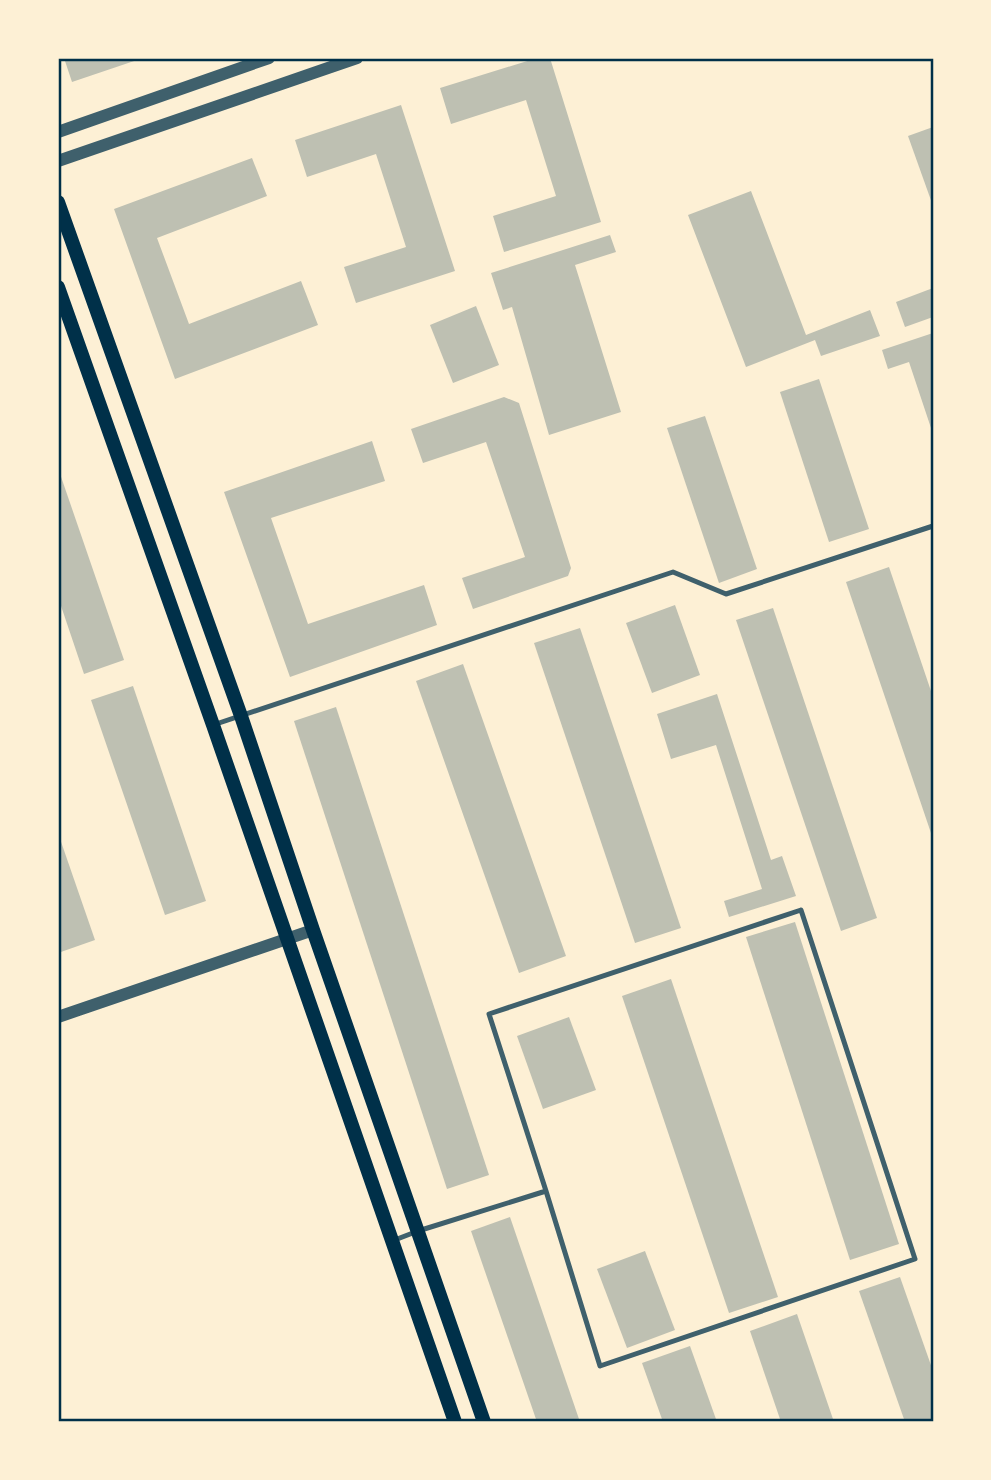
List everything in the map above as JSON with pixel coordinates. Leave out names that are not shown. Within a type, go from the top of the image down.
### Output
[{"type":"main road","points":[[58,202],[241,716],[484,1422]]},
{"type":"main road","points":[[58,287],[454,1422]]},
{"type":"street","points":[[58,132],[269,58]]},
{"type":"street","points":[[58,161],[357,58]]},
{"type":"street","points":[[58,1017],[313,930]]},
{"type":"lane","points":[[213,725],[673,572],[726,594],[933,526]]},
{"type":"lane","points":[[801,910],[915,1259],[600,1366],[546,1191],[489,1014],[801,910]]},
{"type":"lane","points":[[392,1241],[546,1191]]},
{"type":"building","points":[[64,58],[143,58],[72,82]]},
{"type":"building","points":[[537,58],[550,58],[601,222],[504,252],[493,216],[556,196],[526,100],[451,124],[440,88]]},
{"type":"building","points":[[401,105],[455,271],[356,303],[344,267],[406,247],[376,154],[307,177],[295,140]]},
{"type":"building","points":[[933,127],[933,206],[908,136]]},
{"type":"building","points":[[252,158],[267,196],[157,238],[189,324],[301,281],[318,325],[175,379],[114,209]]},
{"type":"building","points":[[751,191],[806,335],[870,310],[880,336],[821,356],[815,340],[746,367],[688,215]]},
{"type":"building","points":[[610,235],[616,252],[575,265],[621,412],[549,435],[512,307],[503,310],[491,273]]},
{"type":"building","points":[[933,288],[933,317],[905,327],[896,302]]},
{"type":"building","points":[[476,306],[499,365],[453,383],[430,325]]},
{"type":"building","points":[[933,333],[933,434],[909,362],[888,369],[882,350]]},
{"type":"building","points":[[819,379],[869,529],[829,542],[780,392]]},
{"type":"building","points":[[504,397],[519,403],[571,568],[568,576],[473,609],[462,578],[525,557],[486,442],[423,463],[411,429]]},
{"type":"building","points":[[705,416],[757,569],[719,583],[667,428]]},
{"type":"building","points":[[372,441],[385,481],[271,518],[308,624],[424,585],[437,625],[290,677],[224,492]]},
{"type":"building","points":[[58,468],[124,660],[84,674],[58,597]]},
{"type":"building","points":[[889,567],[933,697],[933,839],[846,582]]},
{"type":"building","points":[[675,605],[700,675],[652,693],[626,623]]},
{"type":"building","points":[[773,608],[877,918],[841,931],[736,620]]},
{"type":"building","points":[[580,628],[681,928],[635,943],[534,643]]},
{"type":"building","points":[[463,664],[566,956],[519,973],[416,681]]},
{"type":"building","points":[[133,686],[206,901],[165,915],[91,700]]},
{"type":"building","points":[[717,694],[771,860],[782,856],[796,896],[729,917],[724,901],[762,889],[716,745],[671,759],[657,714]]},
{"type":"building","points":[[336,707],[489,1175],[447,1189],[294,721]]},
{"type":"building","points":[[58,833],[95,940],[58,953]]},
{"type":"building","points":[[795,922],[899,1244],[850,1260],[746,937]]},
{"type":"building","points":[[671,979],[778,1297],[729,1313],[622,996]]},
{"type":"building","points":[[569,1017],[596,1090],[543,1109],[517,1036]]},
{"type":"building","points":[[510,1217],[580,1422],[537,1422],[471,1231]]},
{"type":"building","points":[[645,1251],[675,1330],[627,1348],[597,1269]]},
{"type":"building","points":[[900,1277],[933,1371],[933,1422],[905,1422],[859,1291]]},
{"type":"building","points":[[797,1314],[834,1422],[781,1422],[750,1331]]},
{"type":"building","points":[[690,1346],[717,1422],[663,1422],[642,1363]]}]
